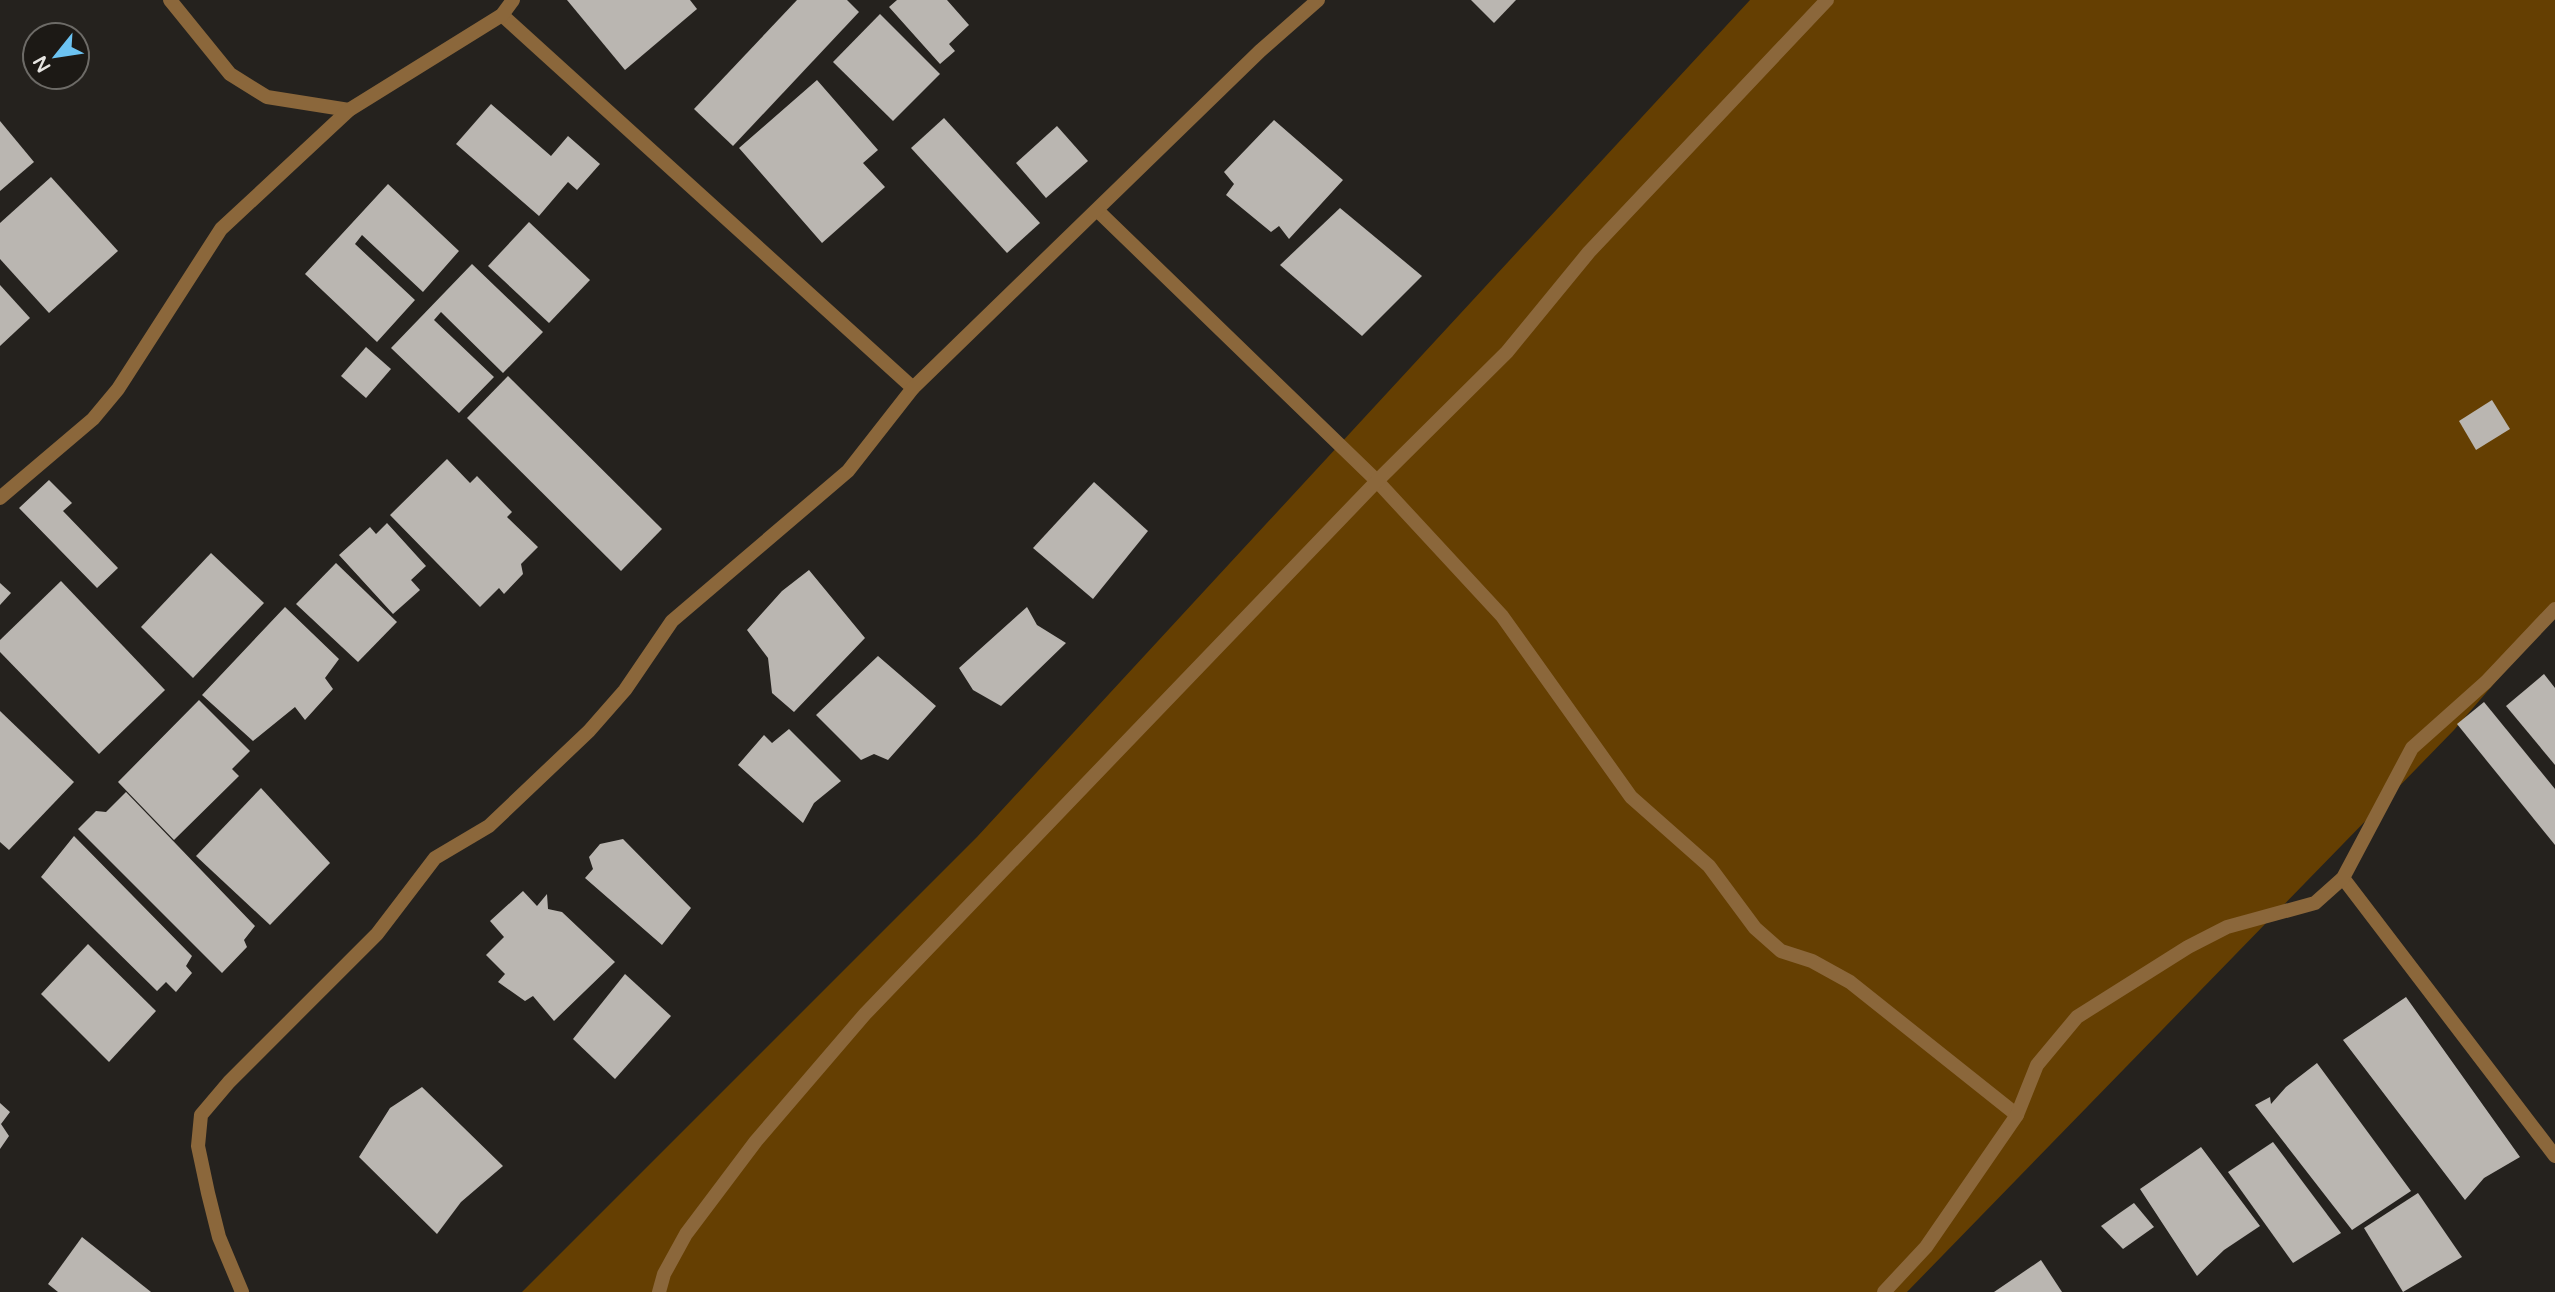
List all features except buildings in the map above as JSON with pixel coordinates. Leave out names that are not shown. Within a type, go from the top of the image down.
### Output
[{"type":"street","points":[[170,0],[230,74],[267,97],[349,110]]},
{"type":"street","points":[[0,498],[93,419],[118,389],[221,229],[349,110],[502,15],[513,0]]},
{"type":"street","points":[[242,1292],[219,1237],[203,1170],[198,1146],[201,1115],[229,1082],[377,934],[435,858],[489,826],[589,731],[625,690],[672,621],[848,471],[913,388],[1260,51],[1318,0]]},
{"type":"street","points":[[659,1292],[664,1274],[686,1234],[756,1141],[865,1014],[1377,481],[1507,352],[1589,252],[1827,0]]},
{"type":"street","points":[[502,15],[913,388]]},
{"type":"street","points":[[1098,211],[1377,481],[1503,616],[1631,797],[1709,866],[1755,928],[1781,951],[1812,961],[1850,982],[2017,1115]]},
{"type":"street","points":[[1884,1292],[1926,1247],[2017,1115],[2037,1065],[2077,1017],[2188,947],[2227,927],[2315,903],[2343,878],[2412,748],[2486,682],[2555,608]]},
{"type":"street","points":[[2343,878],[2555,1156]]},
{"type":"shaded area","points":[[1750,0],[2555,0],[2555,613],[2454,730],[1907,1292],[522,1292],[977,837]]}]
